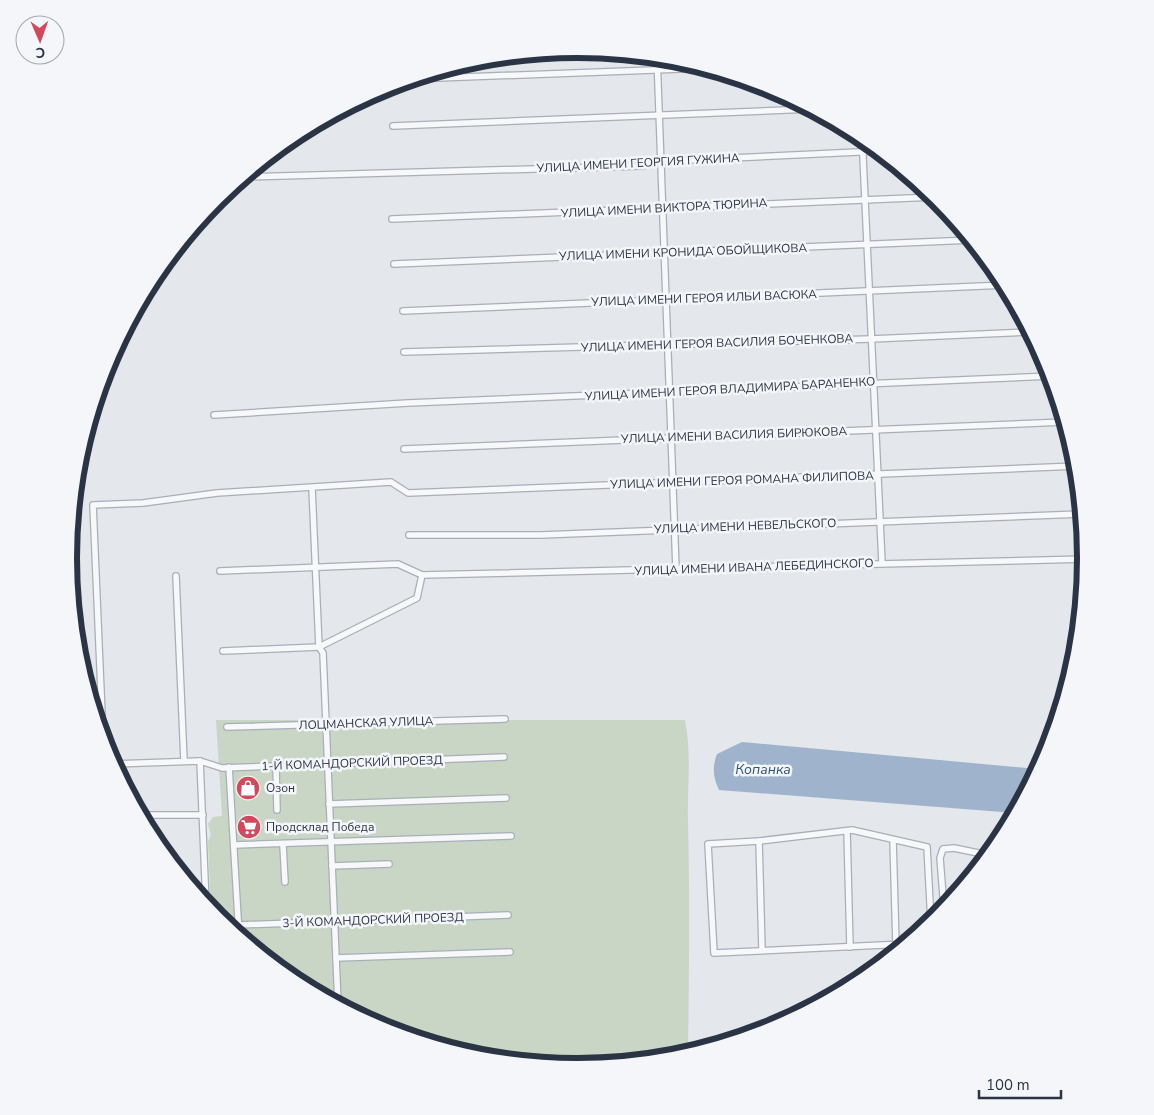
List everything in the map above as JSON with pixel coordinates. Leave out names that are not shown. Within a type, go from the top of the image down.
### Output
[{"type":"street","points":[[658,64],[676,569]]},
{"type":"street","points":[[437,78],[683,69]]},
{"type":"street","points":[[393,126],[799,110]]},
{"type":"street","points":[[863,148],[882,563]]},
{"type":"street","name":"УЛИЦА ИМЕНИ ГЕОРГИЯ ГУЖИНА","points":[[254,177],[640,166],[661,162],[868,152]]},
{"type":"street","name":"УЛИЦА ИМЕНИ ВИКТОРА ТЮРИНА","points":[[392,219],[592,213],[663,208],[924,197]]},
{"type":"street","name":"УЛИЦА ИМЕНИ КРОНИДА ОБОЙЩИКОВА","points":[[394,264],[963,240]]},
{"type":"street","name":"УЛИЦА ИМЕНИ ГЕРОЯ ИЛЬИ ВАСЮКА","points":[[403,311],[996,285]]},
{"type":"street","name":"УЛИЦА ИМЕНИ ГЕРОЯ ВАСИЛИЯ БОЧЕНКОВА","points":[[404,352],[871,339],[1023,332]]},
{"type":"street","name":"УЛИЦА ИМЕНИ ГЕРОЯ ВЛАДИМИРА БАРАНЕНКО","points":[[214,415],[408,403],[1043,376]]},
{"type":"street","name":"УЛИЦА ИМЕНИ ВАСИЛИЯ БИРЮКОВА","points":[[404,449],[1058,422]]},
{"type":"street","name":"УЛИЦА ИМЕНИ ГЕРОЯ РОМАНА ФИЛИПОВА","points":[[312,488],[391,482],[408,493],[1068,466]]},
{"type":"street","points":[[101,708],[93,505],[143,503],[217,493],[312,488],[319,647],[323,652],[338,997]]},
{"type":"street","name":"УЛИЦА ИМЕНИ НЕВЕЛЬСКОГО","points":[[409,535],[541,534],[1075,514]]},
{"type":"street","name":"УЛИЦА ИМЕНИ ИВАНА ЛЕБЕДИНСКОГО","points":[[422,575],[1077,559]]},
{"type":"street","points":[[220,571],[398,564],[422,575],[417,598],[319,647],[223,651]]},
{"type":"street","points":[[176,576],[184,761]]},
{"type":"street","name":"ЛОЦМАНСКАЯ УЛИЦА","points":[[227,727],[506,719]]},
{"type":"street","name":"1-Й КОМАНДОРСКИЙ ПРОЕЗД","points":[[122,764],[200,761],[222,768],[504,757]]},
{"type":"street","points":[[200,761],[206,892]]},
{"type":"street","points":[[276,766],[277,810]]},
{"type":"street","points":[[229,767],[238,925]]},
{"type":"street","points":[[329,804],[506,798]]},
{"type":"street","points":[[149,815],[203,815]]},
{"type":"street","points":[[892,945],[714,952],[708,844],[759,842],[852,830],[927,847],[930,912]]},
{"type":"street","points":[[846,831],[850,947]]},
{"type":"street","points":[[234,845],[511,836]]},
{"type":"street","points":[[893,840],[896,942]]},
{"type":"street","points":[[759,842],[762,950]]},
{"type":"street","points":[[282,844],[285,882]]},
{"type":"street","points":[[943,898],[940,858],[943,849],[954,848],[980,853]]},
{"type":"street","points":[[332,866],[389,864]]},
{"type":"street","name":"3-Й КОМАНДОРСКИЙ ПРОЕЗД","points":[[238,925],[508,915]]},
{"type":"street","points":[[336,958],[510,952]]},
{"type":"green space","points":[[216,720],[685,720],[689,759],[688,1045],[642,1053],[577,1058],[512,1053],[479,1048],[416,1031],[356,1006],[327,991],[273,954],[247,933],[210,897],[208,841],[211,835],[208,824],[213,817],[222,816]]},
{"type":"water","name":"Копанка","points":[[742,742],[1030,768],[1007,812],[719,790],[714,772],[717,754]]},
{"type":"place","name":"Озон","points":[[248,788]]},
{"type":"place","name":"Продсклад Победа","points":[[249,827]]}]
